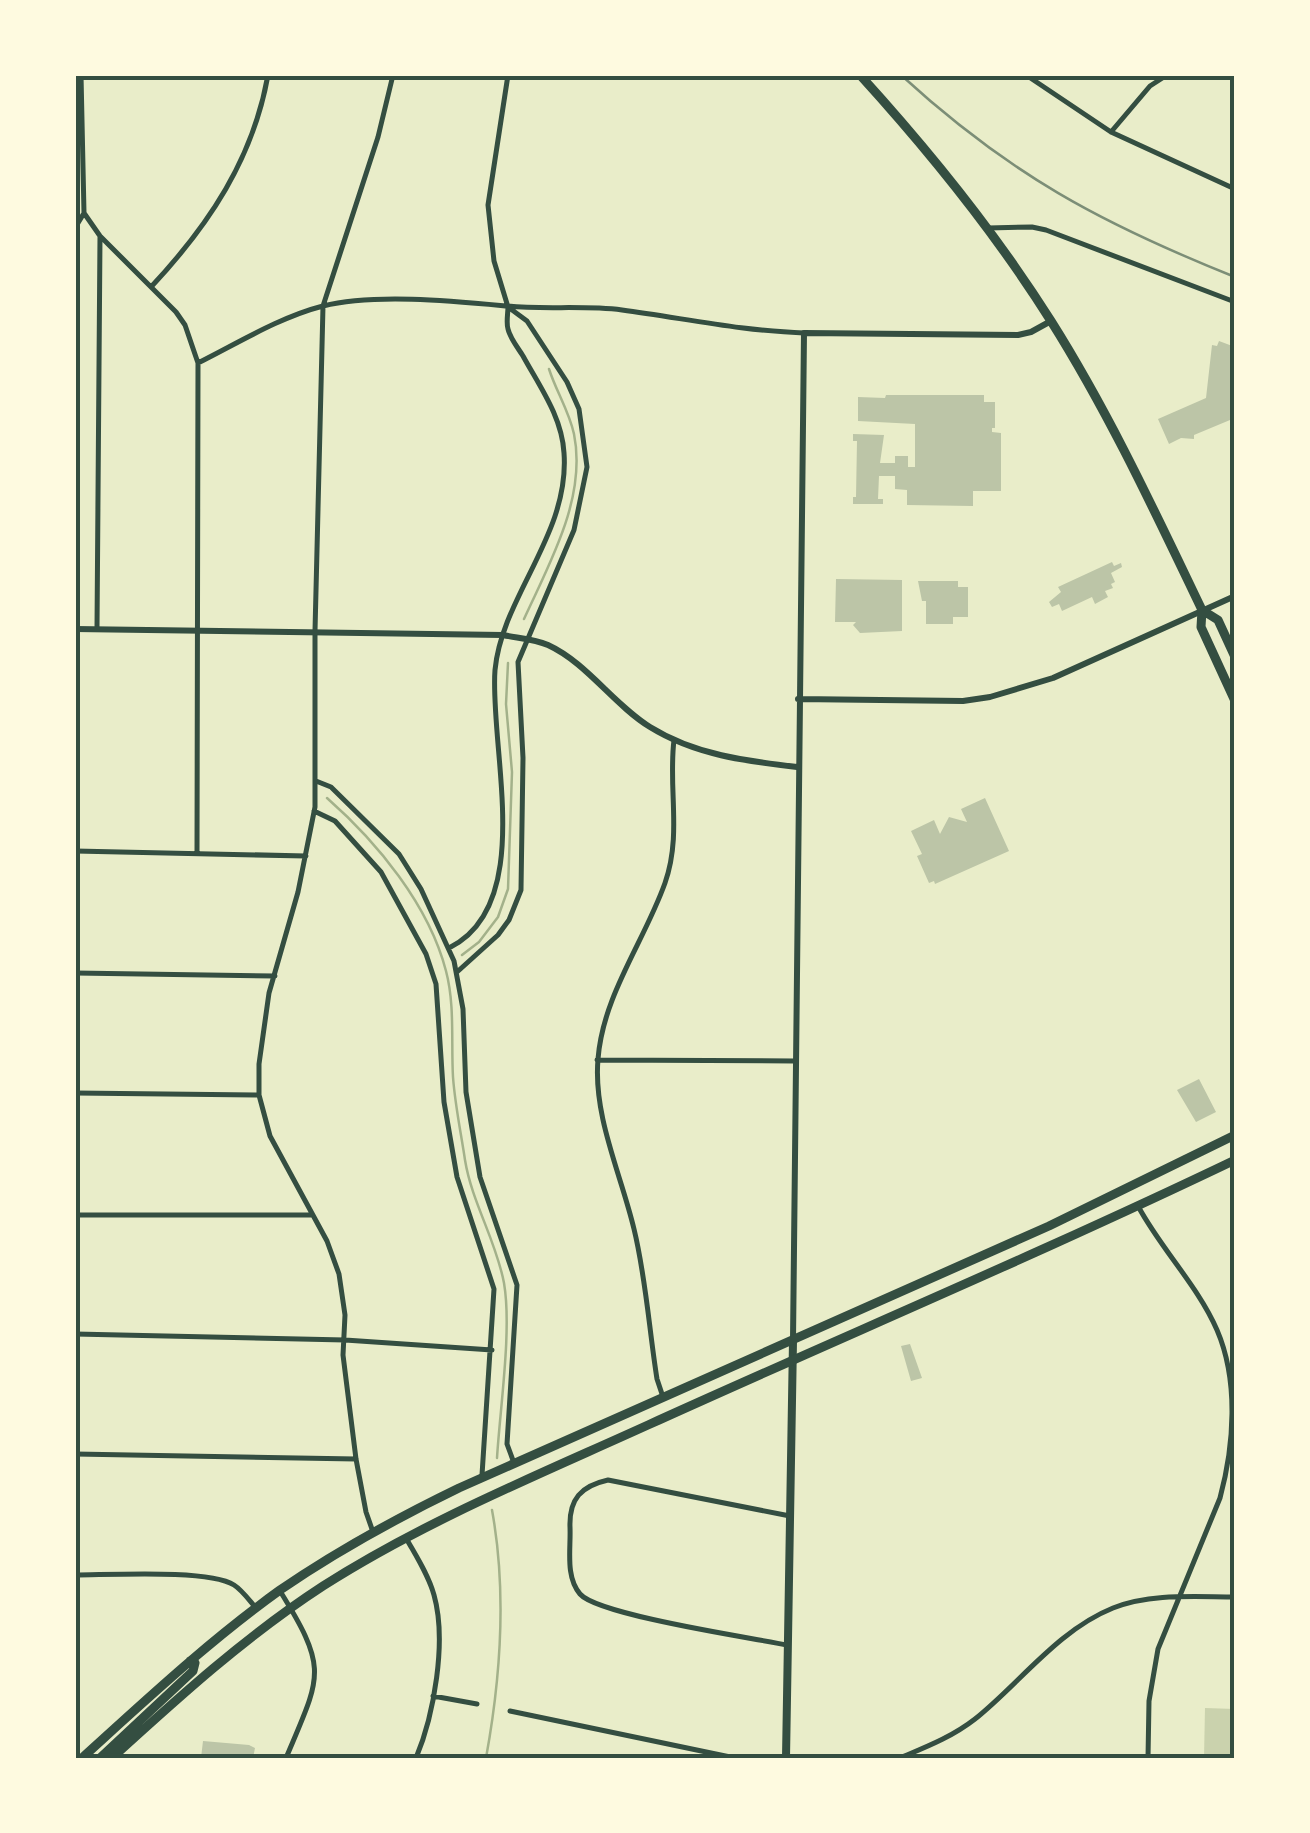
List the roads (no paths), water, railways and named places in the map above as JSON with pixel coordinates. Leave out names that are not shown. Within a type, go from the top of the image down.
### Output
[{"type":"main road","points":[[860,75],[927,150],[988,228],[1051,320],[1109,420],[1202,610],[1218,620],[1235,657]]},
{"type":"main road","points":[[1202,610],[1200,628],[1235,700]]},
{"type":"main road","points":[[82,1758],[256,1608],[373,1532],[481,1478],[1049,1226],[1235,1135]]},
{"type":"main road","points":[[112,1758],[215,1665],[290,1608],[406,1538],[1235,1160]]},
{"type":"main road","points":[[786,1758],[793,1341]]},
{"type":"main road","points":[[100,1758],[193,1671],[195,1663],[190,1661]]},
{"type":"street","points":[[75,228],[84,213],[81,75]]},
{"type":"street","points":[[151,288],[188,248],[237,173],[254,134],[268,75]]},
{"type":"street","points":[[373,1532],[356,1459],[339,1274],[314,1215],[270,1136],[259,1094],[264,1016],[314,811],[324,306],[378,137],[393,75]]},
{"type":"street","points":[[449,948],[472,934],[494,898],[499,876],[502,771],[494,694],[498,653],[503,634],[552,529],[564,481],[564,456],[556,415],[507,328],[508,306],[494,261],[488,205],[508,75]]},
{"type":"street","points":[[1026,75],[1110,132],[1235,189]]},
{"type":"street","points":[[1110,132],[1150,86],[1166,75]]},
{"type":"street","points":[[84,213],[100,236],[185,325],[198,363],[197,853]]},
{"type":"street","points":[[988,228],[1046,230],[1235,302]]},
{"type":"street","points":[[97,630],[100,236]]},
{"type":"street","points":[[198,363],[279,323],[324,306],[384,301],[602,308],[751,331],[804,333],[1018,335],[1051,320]]},
{"type":"street","points":[[457,972],[498,936],[509,920],[520,890],[523,758],[518,662],[574,530],[582,502],[586,452],[579,410],[568,382],[527,321],[508,306]]},
{"type":"street","points":[[793,1341],[804,333]]},
{"type":"street","points":[[798,699],[990,698],[1053,678],[1235,596]]},
{"type":"street","points":[[75,629],[503,634],[546,644],[571,659],[648,725],[674,740],[738,760],[797,767]]},
{"type":"street","points":[[663,1397],[656,1379],[634,1230],[599,1099],[598,1060],[608,1011],[666,882],[676,821],[671,765],[674,740]]},
{"type":"street","points":[[316,781],[331,786],[399,854],[422,889],[457,972],[463,1009],[466,1092],[480,1177],[516,1284],[507,1444],[514,1464]]},
{"type":"street","points":[[314,811],[336,821],[381,872],[433,972],[440,1008],[445,1111],[457,1177],[494,1290],[481,1478]]},
{"type":"street","points":[[75,852],[306,856]]},
{"type":"street","points":[[75,973],[275,976]]},
{"type":"street","points":[[598,1060],[794,1061]]},
{"type":"street","points":[[75,1094],[259,1094]]},
{"type":"street","points":[[1138,1206],[1217,1329],[1231,1394],[1224,1486],[1208,1534],[1158,1649],[1152,1681],[1148,1758]]},
{"type":"street","points":[[75,1214],[314,1215]]},
{"type":"street","points":[[75,1334],[345,1340],[492,1350]]},
{"type":"street","points":[[75,1454],[356,1459]]},
{"type":"street","points":[[787,1645],[615,1610],[583,1598],[571,1577],[570,1510],[584,1488],[608,1480],[790,1516]]},
{"type":"street","points":[[406,1538],[436,1604],[438,1632],[433,1696],[416,1758]]},
{"type":"street","points":[[75,1574],[224,1581],[234,1585],[256,1608]]},
{"type":"street","points":[[280,1591],[310,1644],[316,1669],[310,1702],[286,1758]]},
{"type":"street","points":[[900,1758],[967,1725],[1092,1618],[1130,1602],[1235,1597]]},
{"type":"street","points":[[433,1696],[477,1704]]},
{"type":"street","points":[[510,1711],[735,1758]]},
{"type":"waterway","points":[[524,619],[563,530],[575,482],[574,434],[549,369]]},
{"type":"waterway","points":[[462,955],[479,942],[498,917],[508,889],[512,772],[506,704],[508,663]]},
{"type":"waterway","points":[[327,798],[399,876],[427,922],[446,971],[452,1010],[454,1087],[465,1160],[500,1267],[506,1302],[497,1458]]},
{"type":"waterway","points":[[486,1758],[501,1603],[492,1510]]},
{"type":"railway","points":[[901,75],[980,141],[1058,193],[1141,237],[1235,277]]}]
